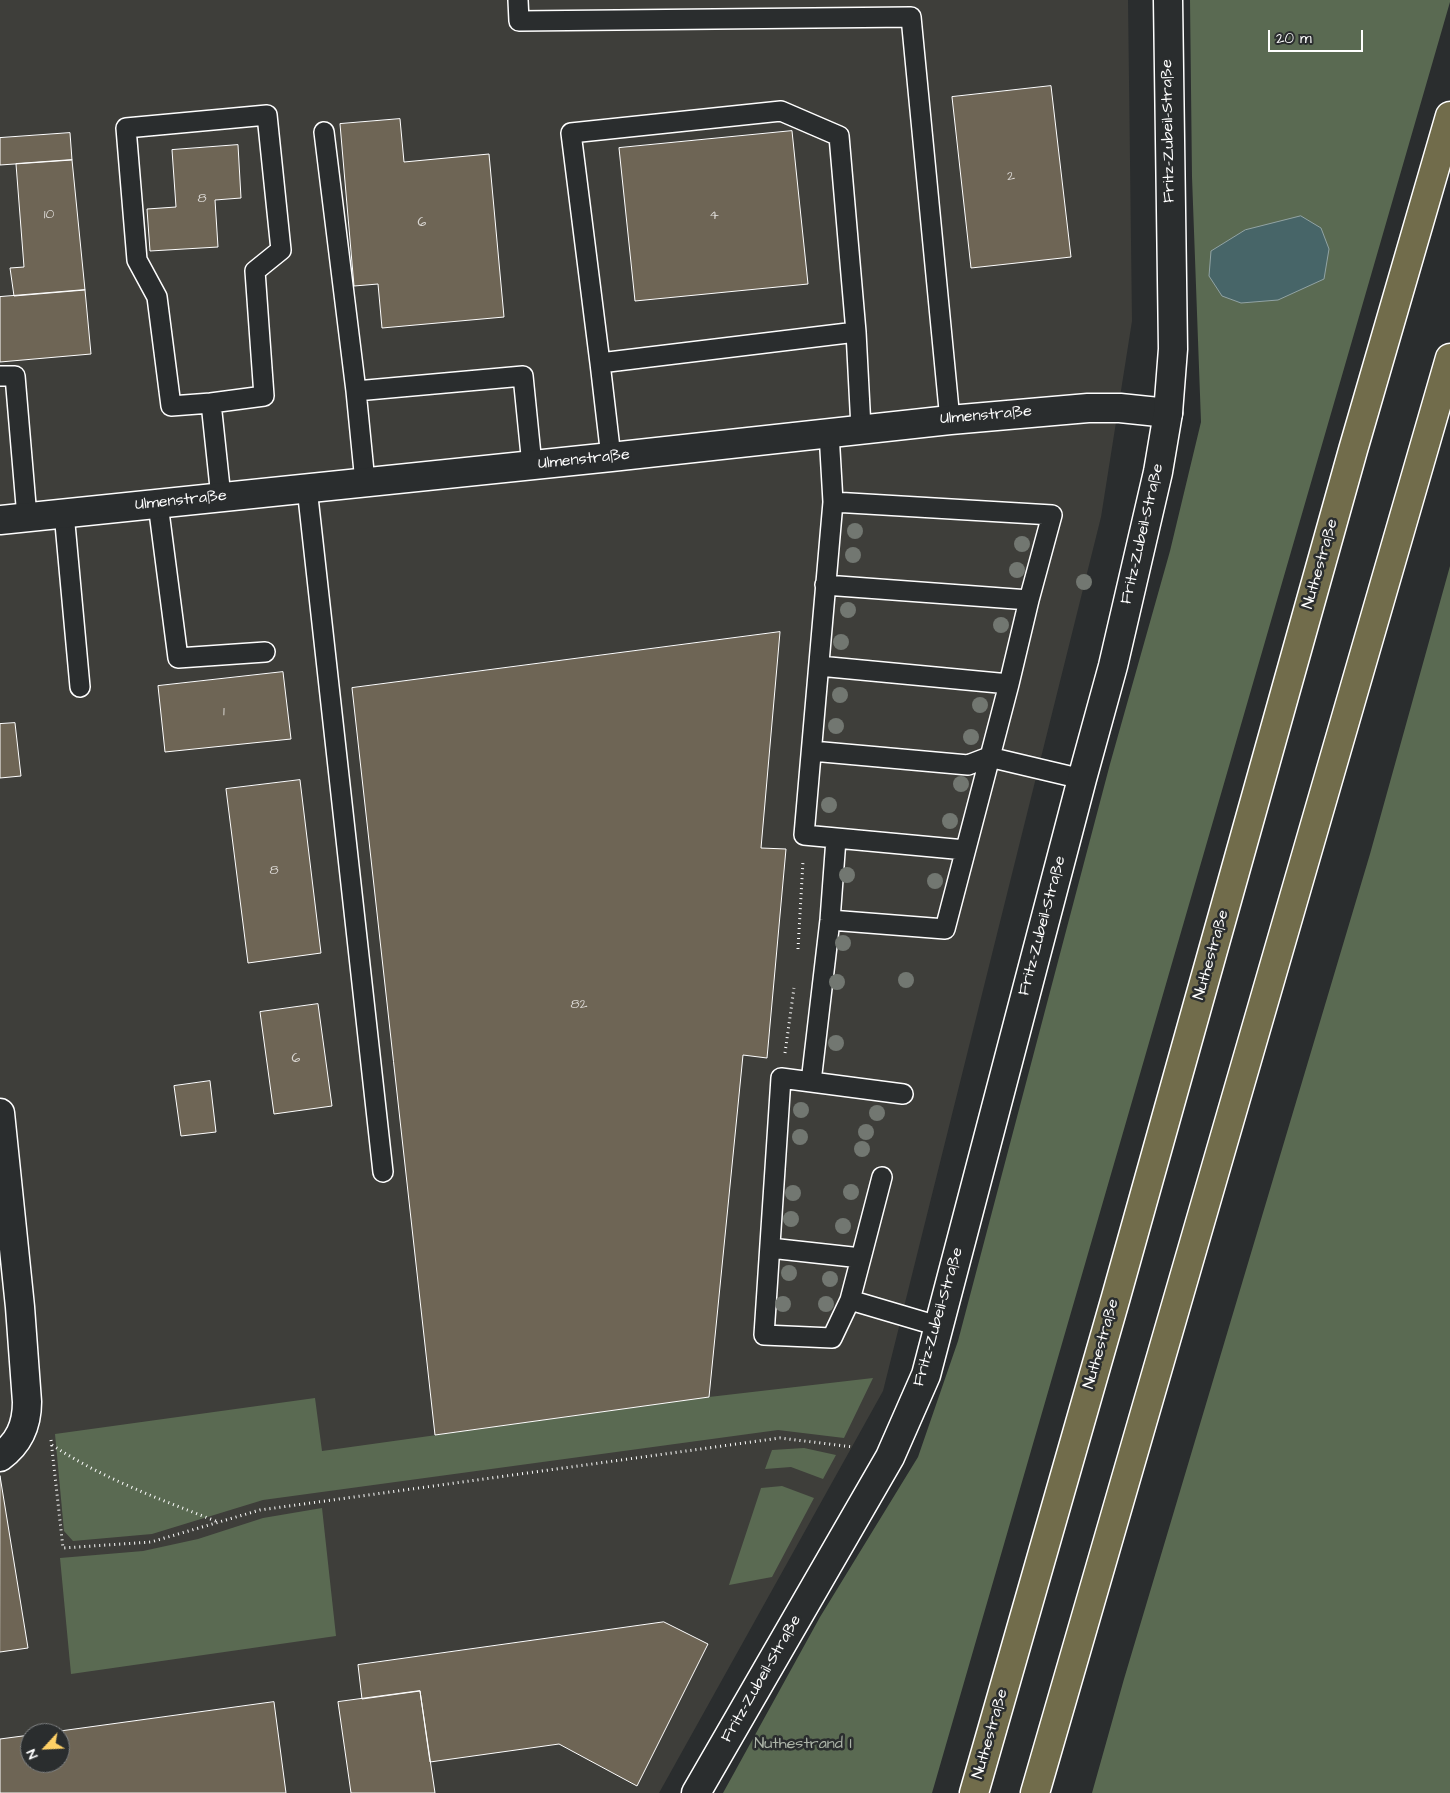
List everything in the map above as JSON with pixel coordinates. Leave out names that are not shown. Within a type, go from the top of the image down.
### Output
[{"type":"highway","name":"Nuthestraße","points":[[974,1793],[1116,1297],[1350,460],[1450,116]]},
{"type":"highway","points":[[1035,1793],[1450,358]]},
{"type":"street","name":"Fritz-Zubeil-Straße","points":[[696,1793],[890,1457],[926,1375],[1116,656],[1158,472],[1168,413],[1173,349],[1168,0]]},
{"type":"street","name":"Ulmenstraße","points":[[0,520],[611,457],[861,428],[1088,408],[1120,408],[1168,413]]},
{"type":"street","points":[[0,1113],[20,1307],[27,1402],[25,1426],[20,1437],[0,1457]]},
{"type":"lane","points":[[518,0],[519,21],[911,17],[950,420]]},
{"type":"lane","points":[[611,457],[571,133],[781,111],[839,136],[856,332],[861,428]]},
{"type":"lane","points":[[267,115],[281,250],[256,271],[264,396],[211,403],[171,406],[157,298],[137,260],[126,128],[267,115]]},
{"type":"lane","points":[[324,132],[356,392],[365,482]]},
{"type":"lane","points":[[600,363],[856,332]]},
{"type":"lane","points":[[0,376],[15,376],[27,517]]},
{"type":"lane","points":[[356,392],[523,376],[532,465]]},
{"type":"lane","points":[[211,403],[221,497]]},
{"type":"lane","points":[[829,432],[833,502],[804,835],[965,850]]},
{"type":"lane","points":[[308,488],[383,1172]]},
{"type":"lane","points":[[830,920],[945,930],[1052,515],[833,502]]},
{"type":"lane","points":[[158,504],[178,658],[265,652]]},
{"type":"lane","points":[[64,513],[80,686]]},
{"type":"lane","points":[[826,585],[1030,600]]},
{"type":"lane","points":[[819,666],[1009,684]]},
{"type":"lane","points":[[812,751],[968,765],[989,757],[1082,779]]},
{"type":"lane","points":[[811,1082],[830,920],[836,839]]},
{"type":"lane","points":[[882,1177],[850,1300],[832,1338],[764,1334],[781,1078],[903,1094]]},
{"type":"lane","points":[[770,1248],[861,1258]]},
{"type":"lane","points":[[850,1300],[938,1326]]},
{"type":"path","points":[[798,957],[804,835]]},
{"type":"path","points":[[781,1078],[794,985]]},
{"type":"path","points":[[20,1437],[50,1434],[63,1548],[151,1542],[260,1510],[780,1438],[853,1447]]},
{"type":"path","points":[[52,1445],[78,1463],[127,1487],[219,1522]]},
{"type":"shaded area","points":[[0,0],[1128,0],[1132,321],[1101,517],[883,1391],[659,1793],[0,1793]]},
{"type":"green space","name":"Nuthestrand I","points":[[1190,0],[1450,0],[1450,2],[932,1793],[723,1793],[820,1617],[918,1457],[958,1341],[1110,764],[1170,551],[1201,422],[1192,177]]},
{"type":"green space","points":[[1450,566],[1450,1793],[1092,1793],[1124,1679],[1370,854]]},
{"type":"green space","points":[[873,1378],[844,1438],[778,1430],[263,1500],[152,1534],[73,1541],[64,1531],[55,1434],[315,1398],[322,1451],[709,1397]]},
{"type":"green space","points":[[804,1448],[836,1455],[823,1479],[791,1467],[765,1469],[772,1450]]},
{"type":"green space","points":[[782,1486],[814,1498],[772,1577],[729,1585],[761,1488]]},
{"type":"green space","points":[[322,1508],[336,1636],[71,1674],[60,1558],[143,1551],[198,1539],[263,1518]]},
{"type":"water","points":[[1301,216],[1321,228],[1329,249],[1324,279],[1278,300],[1241,303],[1222,296],[1209,276],[1211,251],[1245,230]]},
{"type":"building","points":[[1051,86],[1071,257],[971,268],[952,97]]},
{"type":"building","points":[[400,119],[404,162],[489,154],[504,317],[382,328],[378,284],[354,286],[340,124]]},
{"type":"building","points":[[792,131],[808,284],[635,301],[619,148]]},
{"type":"building","points":[[70,133],[72,160],[0,165],[0,138]]},
{"type":"building","points":[[238,145],[241,198],[215,200],[218,247],[150,251],[147,209],[176,207],[172,150]]},
{"type":"building","points":[[72,160],[85,290],[14,296],[10,268],[24,267],[16,164]]},
{"type":"building","points":[[85,290],[91,354],[0,362],[0,297]]},
{"type":"building","points":[[780,632],[761,848],[786,849],[767,1058],[743,1055],[709,1397],[435,1435],[352,688]]},
{"type":"building","points":[[283,672],[291,739],[165,752],[158,686]]},
{"type":"building","points":[[15,723],[21,776],[0,778],[0,724]]},
{"type":"building","points":[[300,780],[321,953],[248,963],[226,789]]},
{"type":"building","points":[[318,1004],[332,1106],[274,1114],[260,1012]]},
{"type":"building","points":[[210,1081],[216,1132],[181,1136],[174,1086]]},
{"type":"building","points":[[0,1476],[28,1648],[0,1652]]},
{"type":"building","points":[[664,1622],[708,1644],[637,1786],[559,1744],[430,1762],[420,1691],[362,1699],[358,1665]]},
{"type":"building","points":[[420,1691],[435,1793],[351,1793],[338,1702]]},
{"type":"building","points":[[274,1702],[286,1793],[0,1793],[0,1739],[20,1736],[20,1773],[70,1773],[70,1730]]}]
